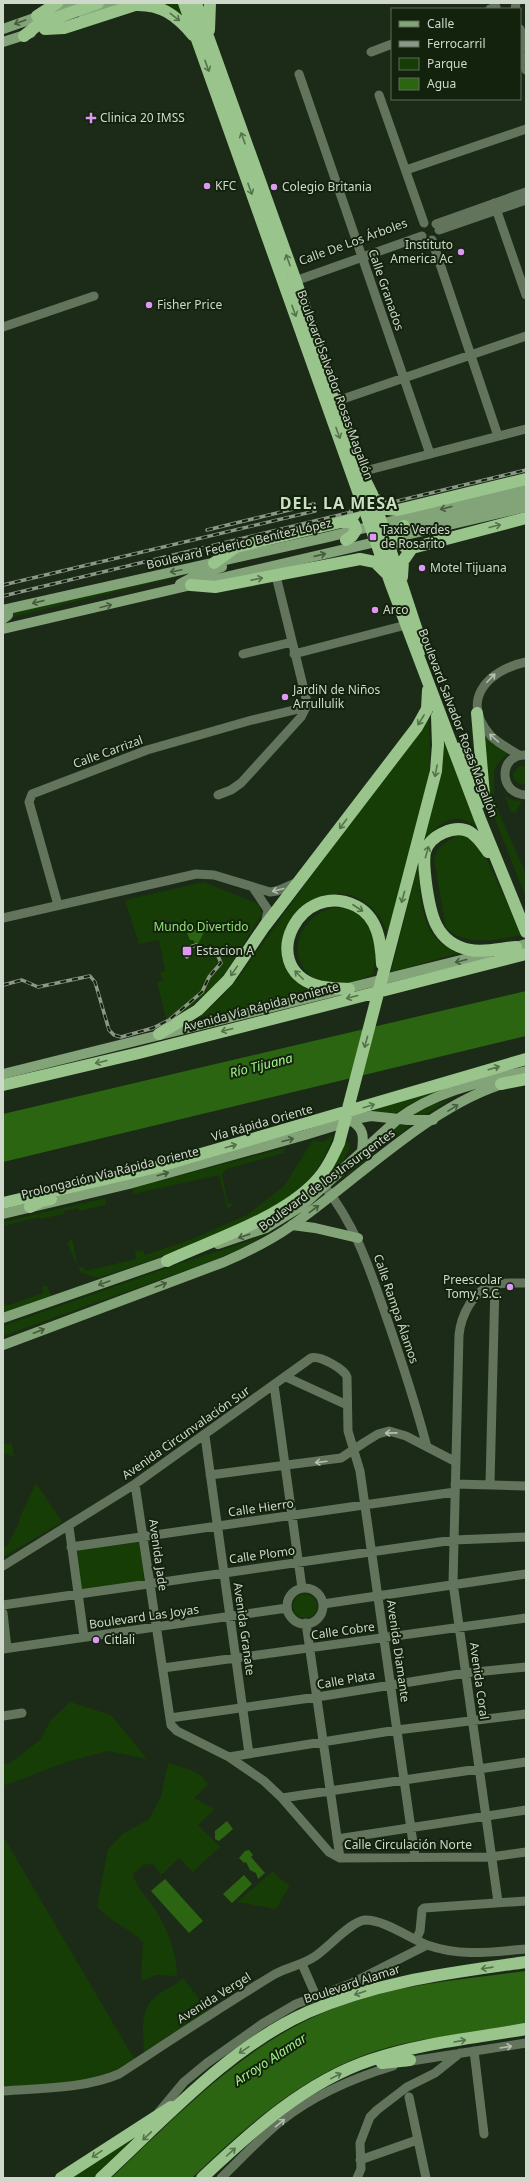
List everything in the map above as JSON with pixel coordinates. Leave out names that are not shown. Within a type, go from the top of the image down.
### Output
[{"type":"highway","points":[[36,16],[58,3]]},
{"type":"highway","points":[[24,36],[39,24],[98,3]]},
{"type":"highway","name":"Boulevard Salvador Rosas Magallón","points":[[184,3],[379,532],[402,582],[432,673],[526,915]]},
{"type":"highway","name":"Boulevard Salvador Rosas Magallón","points":[[196,3],[337,401],[361,472],[366,496]]},
{"type":"highway","points":[[210,3],[208,21],[210,43]]},
{"type":"highway","points":[[45,29],[64,28],[134,5],[146,5],[157,6],[172,14],[183,23],[198,41]]},
{"type":"highway","points":[[214,563],[236,547],[345,521],[354,515],[366,496],[387,509],[398,510],[526,479]]},
{"type":"highway","points":[[402,582],[404,558],[412,548],[526,518]]},
{"type":"highway","points":[[345,521],[354,524],[356,530],[352,536],[346,540]]},
{"type":"highway","points":[[404,526],[397,534],[398,541],[405,547],[418,546]]},
{"type":"highway","name":"Boulevard Salvador Rosas Magallón","points":[[379,532],[388,575],[406,625],[498,865],[525,930]]},
{"type":"highway","points":[[191,585],[215,588],[366,559],[374,562],[388,575]]},
{"type":"highway","points":[[159,1034],[198,1010],[215,995],[228,980],[264,927],[423,718],[428,704],[428,683]]},
{"type":"highway","points":[[167,1261],[255,1222],[294,1200],[316,1181],[333,1157],[339,1142],[436,771],[438,745],[436,704]]},
{"type":"highway","points":[[477,713],[486,814]]},
{"type":"highway","points":[[498,865],[477,837],[469,831],[452,830],[436,837],[425,852],[429,904],[434,922],[438,931],[454,944],[471,950],[523,948]]},
{"type":"highway","points":[[349,989],[322,987],[309,983],[296,973],[289,957],[288,938],[293,926],[307,910],[324,902],[346,902],[360,908],[367,914],[373,923],[381,942],[383,977]]},
{"type":"highway","name":"Avenida Vía Rápida Poniente","points":[[3,1085],[77,1068],[523,948]]},
{"type":"highway","name":"Vía Rápida Oriente","points":[[3,1203],[153,1168],[526,1059]]},
{"type":"highway","points":[[3,1078],[71,1066],[77,1068]]},
{"type":"highway","points":[[501,1084],[526,1078]]},
{"type":"highway","points":[[30,1208],[41,1201],[140,1176],[153,1168]]},
{"type":"highway","name":"Boulevard Alamar","points":[[101,2178],[189,2096],[237,2055],[275,2030],[308,2012],[372,1989],[411,1979],[526,1962]]},
{"type":"highway","points":[[202,2178],[270,2118],[308,2091],[351,2068],[386,2055],[526,2030]]},
{"type":"highway","points":[[351,2068],[410,2060]]},
{"type":"highway","points":[[62,2178],[157,2114],[189,2096]]},
{"type":"main road","points":[[3,29],[36,16],[77,3]]},
{"type":"main road","points":[[3,42],[120,3]]},
{"type":"main road","name":"Boulevard Federico Benítez López","points":[[6,609],[275,549],[526,488]]},
{"type":"main road","points":[[173,589],[187,580],[220,567],[346,540],[526,497]]},
{"type":"main road","points":[[3,629],[56,618],[173,589],[526,507]]},
{"type":"main road","points":[[3,619],[8,615],[6,609]]},
{"type":"main road","name":"Avenida Vía Rápida Poniente","points":[[3,1074],[159,1034],[523,948]]},
{"type":"main road","name":"Boulevard de los Insurgentes","points":[[3,1318],[266,1228],[302,1206],[325,1187],[398,1119],[410,1110],[435,1097],[469,1086],[526,1071]]},
{"type":"main road","name":"Boulevard de los Insurgentes","points":[[3,1345],[224,1262],[270,1240],[433,1120],[460,1103],[501,1084]]},
{"type":"main road","name":"Prolongación Vía Rápida Oriente","points":[[3,1214],[129,1184],[305,1135],[350,1120],[371,1116],[398,1119],[433,1120]]},
{"type":"main road","points":[[350,1120],[357,1124],[363,1132],[362,1151]]},
{"type":"main road","points":[[292,1225],[315,1228],[358,1238]]},
{"type":"street","points":[[521,32],[526,47]]},
{"type":"street","points":[[371,52],[391,44]]},
{"type":"street","points":[[521,56],[524,66]]},
{"type":"street","name":"Calle Granados","points":[[299,74],[430,454]]},
{"type":"street","points":[[379,95],[406,170],[422,230],[426,240],[432,240],[437,236],[437,227],[430,221],[422,230]]},
{"type":"street","points":[[406,170],[526,129]]},
{"type":"street","points":[[437,227],[495,206],[526,192]]},
{"type":"street","points":[[495,206],[526,200]]},
{"type":"street","points":[[495,206],[526,296]]},
{"type":"street","name":"Calle De Los Árboles","points":[[294,279],[362,255],[422,230]]},
{"type":"street","points":[[432,240],[498,436]]},
{"type":"street","points":[[3,327],[94,296]]},
{"type":"street","points":[[337,401],[526,336]]},
{"type":"street","points":[[361,472],[526,429]]},
{"type":"street","points":[[218,795],[231,790],[241,783],[301,717],[306,707],[306,698],[276,576]]},
{"type":"street","points":[[294,654],[406,625]]},
{"type":"street","points":[[243,654],[292,642]]},
{"type":"street","points":[[523,755],[490,734],[477,713],[479,694],[489,678],[502,669],[526,662]]},
{"type":"street","name":"Calle Carrizal","points":[[58,905],[29,802],[32,794],[147,750],[252,720],[306,707]]},
{"type":"street","points":[[523,755],[514,758],[506,766],[504,777],[510,788],[515,792],[526,795]]},
{"type":"street","points":[[3,918],[204,873],[254,888],[277,892],[300,881]]},
{"type":"street","points":[[254,888],[268,910],[264,927]]},
{"type":"street","name":"Calle Rampa Álamos","points":[[325,1187],[332,1195],[358,1238],[406,1374],[426,1447]]},
{"type":"street","points":[[490,1484],[495,1284],[526,1283]]},
{"type":"street","name":"Avenida Coral","points":[[495,1284],[483,1291],[471,1302],[463,1316],[460,1326],[453,1583],[498,1902]]},
{"type":"street","name":"Avenida Circunvalación Sur","points":[[3,1566],[135,1484],[205,1436],[311,1358],[318,1357],[346,1374],[347,1406]]},
{"type":"street","points":[[286,1377],[347,1406],[348,1431],[355,1450]]},
{"type":"street","points":[[274,1385],[302,1588]]},
{"type":"street","points":[[210,1475],[341,1458],[378,1434],[389,1432],[401,1434],[456,1462]]},
{"type":"street","name":"Avenida Granate","points":[[205,1436],[249,1754]]},
{"type":"street","name":"Avenida Diamante","points":[[355,1450],[372,1552],[415,1857]]},
{"type":"street","name":"Avenida Jade","points":[[135,1484],[171,1721]]},
{"type":"street","name":"Calle Hierro","points":[[71,1547],[365,1505],[455,1488],[490,1484],[526,1486]]},
{"type":"street","points":[[68,1527],[84,1637]]},
{"type":"street","name":"Calle Plomo","points":[[3,1605],[454,1540],[526,1537]]},
{"type":"street","points":[[323,1604],[453,1583],[526,1574],[526,1578]]},
{"type":"street","points":[[302,1588],[310,1588],[315,1590],[322,1598],[323,1604],[323,1610],[317,1619],[306,1623],[296,1621],[291,1617],[288,1608],[289,1597],[295,1591],[302,1588]]},
{"type":"street","name":"Boulevard Las Joyas","points":[[5,1648],[288,1608]]},
{"type":"street","points":[[3,1613],[5,1648]]},
{"type":"street","name":"Calle Cobre","points":[[163,1668],[526,1618]]},
{"type":"street","points":[[306,1623],[340,1858]]},
{"type":"street","name":"Calle Plata","points":[[171,1721],[390,1684],[466,1673],[526,1667]]},
{"type":"street","points":[[3,1716],[22,1713]]},
{"type":"street","points":[[229,1757],[397,1730],[526,1714]]},
{"type":"street","name":"Calle Circulación Norte","points":[[171,1721],[181,1734],[229,1757],[264,1781],[282,1798],[329,1852],[340,1858],[491,1857],[526,1852]]},
{"type":"street","points":[[282,1798],[526,1762]]},
{"type":"street","points":[[337,1839],[526,1810]]},
{"type":"street","points":[[416,1940],[420,1931],[422,1910],[424,1908],[526,1901]]},
{"type":"street","name":"Avenida Vergel","points":[[3,2091],[86,2084],[105,2080],[119,2074],[276,1974],[290,1966],[302,1964],[314,1957],[351,1926],[361,1921],[370,1921],[392,1928],[427,1945],[470,1954],[526,1950]]},
{"type":"street","points":[[157,2114],[184,2082],[207,2063],[262,2024],[296,2004],[350,1984],[427,1945]]},
{"type":"street","points":[[302,1964],[316,1996]]},
{"type":"street","points":[[221,2178],[281,2122],[302,2107],[359,2077],[410,2060],[526,2043]]},
{"type":"street","points":[[474,2051],[484,2134]]},
{"type":"street","points":[[357,2178],[361,2169],[360,2143],[364,2131],[376,2110],[407,2087],[435,2072],[461,2052]]},
{"type":"street","points":[[409,2097],[426,2178]]},
{"type":"street","points":[[360,2160],[417,2140]]},
{"type":"green space","points":[[154,3],[179,3],[188,24]]},
{"type":"green space","points":[[193,572],[171,578],[8,618],[15,611]]},
{"type":"green space","points":[[429,713],[430,778],[388,933],[375,911],[366,902],[351,895],[342,894],[330,894],[318,897],[308,902],[293,918],[287,929],[285,940],[284,958],[288,969],[294,979],[309,990],[266,1004],[198,1017],[219,1000],[240,975]]},
{"type":"green space","points":[[484,733],[491,741],[507,753],[494,769],[494,796],[496,806],[526,874],[526,898],[492,811]]},
{"type":"green space","points":[[443,737],[478,827],[470,822],[462,820],[449,820],[437,827],[424,839],[443,766]]},
{"type":"green space","points":[[519,766],[526,766],[525,784],[518,783],[514,779],[513,774]]},
{"type":"green space","points":[[505,796],[512,800],[522,801],[515,813],[511,812]]},
{"type":"green space","points":[[455,836],[466,836],[480,845],[522,935],[502,939],[473,940],[454,934],[446,928],[434,859],[438,849]]},
{"type":"green space","points":[[419,861],[420,893],[424,916],[428,927],[441,943],[458,953],[391,972]]},
{"type":"green space","name":"Mundo Divertido","points":[[204,882],[256,903],[260,907],[262,914],[220,982],[186,1011],[167,1022],[157,982],[163,980],[160,972],[165,971],[159,940],[139,944],[125,900]]},
{"type":"green space","points":[[331,908],[344,908],[357,912],[367,921],[377,945],[373,974],[339,986],[319,981],[307,973],[300,962],[298,950],[300,938],[306,926],[316,916]]},
{"type":"green space","points":[[473,1079],[411,1104],[394,1114],[366,1114],[396,1102]]},
{"type":"green space","points":[[451,1099],[423,1116],[408,1116],[432,1105]]},
{"type":"green space","points":[[398,1125],[409,1126],[342,1179]]},
{"type":"green space","points":[[333,1135],[323,1159],[308,1180],[289,1197],[238,1226],[209,1239],[98,1278],[81,1273],[78,1267],[83,1267],[85,1271],[136,1259],[135,1251],[143,1250],[145,1255],[187,1241],[247,1215],[284,1186],[313,1140],[323,1142]]},
{"type":"green space","points":[[343,1138],[350,1145],[344,1160],[329,1176],[299,1201]]},
{"type":"green space","points":[[285,1148],[284,1153],[226,1169],[222,1175],[228,1204],[232,1203],[228,1210],[219,1175],[133,1194],[133,1189],[136,1187]]},
{"type":"green space","points":[[105,1198],[106,1205],[79,1211],[78,1208],[64,1211],[64,1214],[40,1219],[39,1217],[3,1226],[3,1222]]},
{"type":"green space","points":[[270,1232],[242,1248],[212,1261],[3,1336],[3,1326],[184,1262],[247,1242]]},
{"type":"green space","points":[[72,1239],[78,1266],[67,1243]]},
{"type":"green space","points":[[47,1285],[51,1296],[3,1313],[3,1301],[6,1306],[43,1293],[42,1287]]},
{"type":"green space","points":[[12,1443],[14,1457],[3,1453],[3,1444]]},
{"type":"green space","points":[[36,1483],[62,1522],[3,1557],[3,1547],[7,1546],[20,1521],[19,1519]]},
{"type":"green space","points":[[140,1542],[144,1581],[80,1590],[74,1551]]},
{"type":"green space","points":[[305,1594],[310,1595],[316,1601],[316,1611],[310,1617],[305,1618],[300,1617],[294,1611],[293,1606],[294,1601],[300,1595]]},
{"type":"green space","points":[[70,1702],[111,1715],[147,1759],[108,1751],[67,1762],[3,1786],[3,1764],[10,1763],[40,1740],[51,1720]]},
{"type":"green space","points":[[168,1763],[191,1770],[205,1780],[208,1785],[194,1798],[215,1809],[198,1825],[220,1847],[193,1872],[179,1858],[161,1875],[153,1864],[143,1865],[133,1874],[137,1884],[163,1924],[173,1950],[177,1967],[177,1976],[156,1975],[141,1981],[143,1942],[108,1917],[97,1907],[108,1849],[124,1833],[149,1819],[161,1797]]},
{"type":"green space","points":[[3,1836],[136,2062],[116,2075],[3,2093]]},
{"type":"green space","points":[[273,1871],[280,1879],[290,1885],[276,1909],[237,1902]]},
{"type":"green space","points":[[183,1978],[208,2010],[144,2052],[143,2028],[145,2013],[148,2006],[159,1994]]},
{"type":"green space","points":[[157,2121],[94,2178],[69,2178]]},
{"type":"water","points":[[198,928],[202,928],[203,934],[197,946],[193,940],[190,940],[187,933]]},
{"type":"water","name":"Río Tijuana","points":[[526,991],[526,1036],[3,1162],[3,1114]]},
{"type":"water","points":[[227,1821],[233,1829],[219,1841],[215,1839],[215,1831]]},
{"type":"water","points":[[249,1850],[253,1855],[251,1857],[265,1873],[258,1879],[256,1873],[250,1870],[246,1862],[244,1863],[239,1858],[245,1851]]},
{"type":"water","points":[[244,1875],[252,1884],[232,1903],[223,1894]]},
{"type":"water","points":[[165,1879],[203,1921],[189,1933],[151,1891]]},
{"type":"water","name":"Arroyo Alamar","points":[[526,1971],[526,2025],[402,2044],[371,2053],[342,2065],[314,2079],[288,2096],[239,2135],[192,2178],[111,2178],[211,2085],[265,2044],[294,2027],[325,2012],[374,1995],[449,1981]]},
{"type":"railway","points":[[3,596],[526,470]]},
{"type":"railway","points":[[207,530],[314,504]]},
{"type":"railway","points":[[3,585],[315,511]]},
{"type":"railway","points":[[3,985],[22,980],[38,987],[90,976],[95,982],[109,1030],[114,1035],[121,1037],[153,1028],[169,1020],[202,992],[209,977],[221,963],[218,956],[196,945],[190,947],[187,957]]},
{"type":"place","name":"Clinica 20 IMSS","points":[[91,118]]},
{"type":"place","name":"KFC","points":[[207,186]]},
{"type":"place","name":"Colegio Britania","points":[[274,187]]},
{"type":"place","name":"Instituto America Ac","points":[[461,252]]},
{"type":"place","name":"Fisher Price","points":[[149,305]]},
{"type":"place","name":"Taxis Verdes de Rosarito","points":[[373,537]]},
{"type":"place","name":"Motel Tijuana","points":[[422,568]]},
{"type":"place","name":"Arco","points":[[375,610]]},
{"type":"place","name":"JardiN de Niños Arrullulik","points":[[285,697]]},
{"type":"place","name":"Estacion A","points":[[187,951]]},
{"type":"place","name":"Preescolar Tomy, S.C.","points":[[510,1287]]},
{"type":"place","name":"Citlali","points":[[96,1640]]},
{"type":"district","name":"DEL. LA MESA","points":[[339,503]]}]
